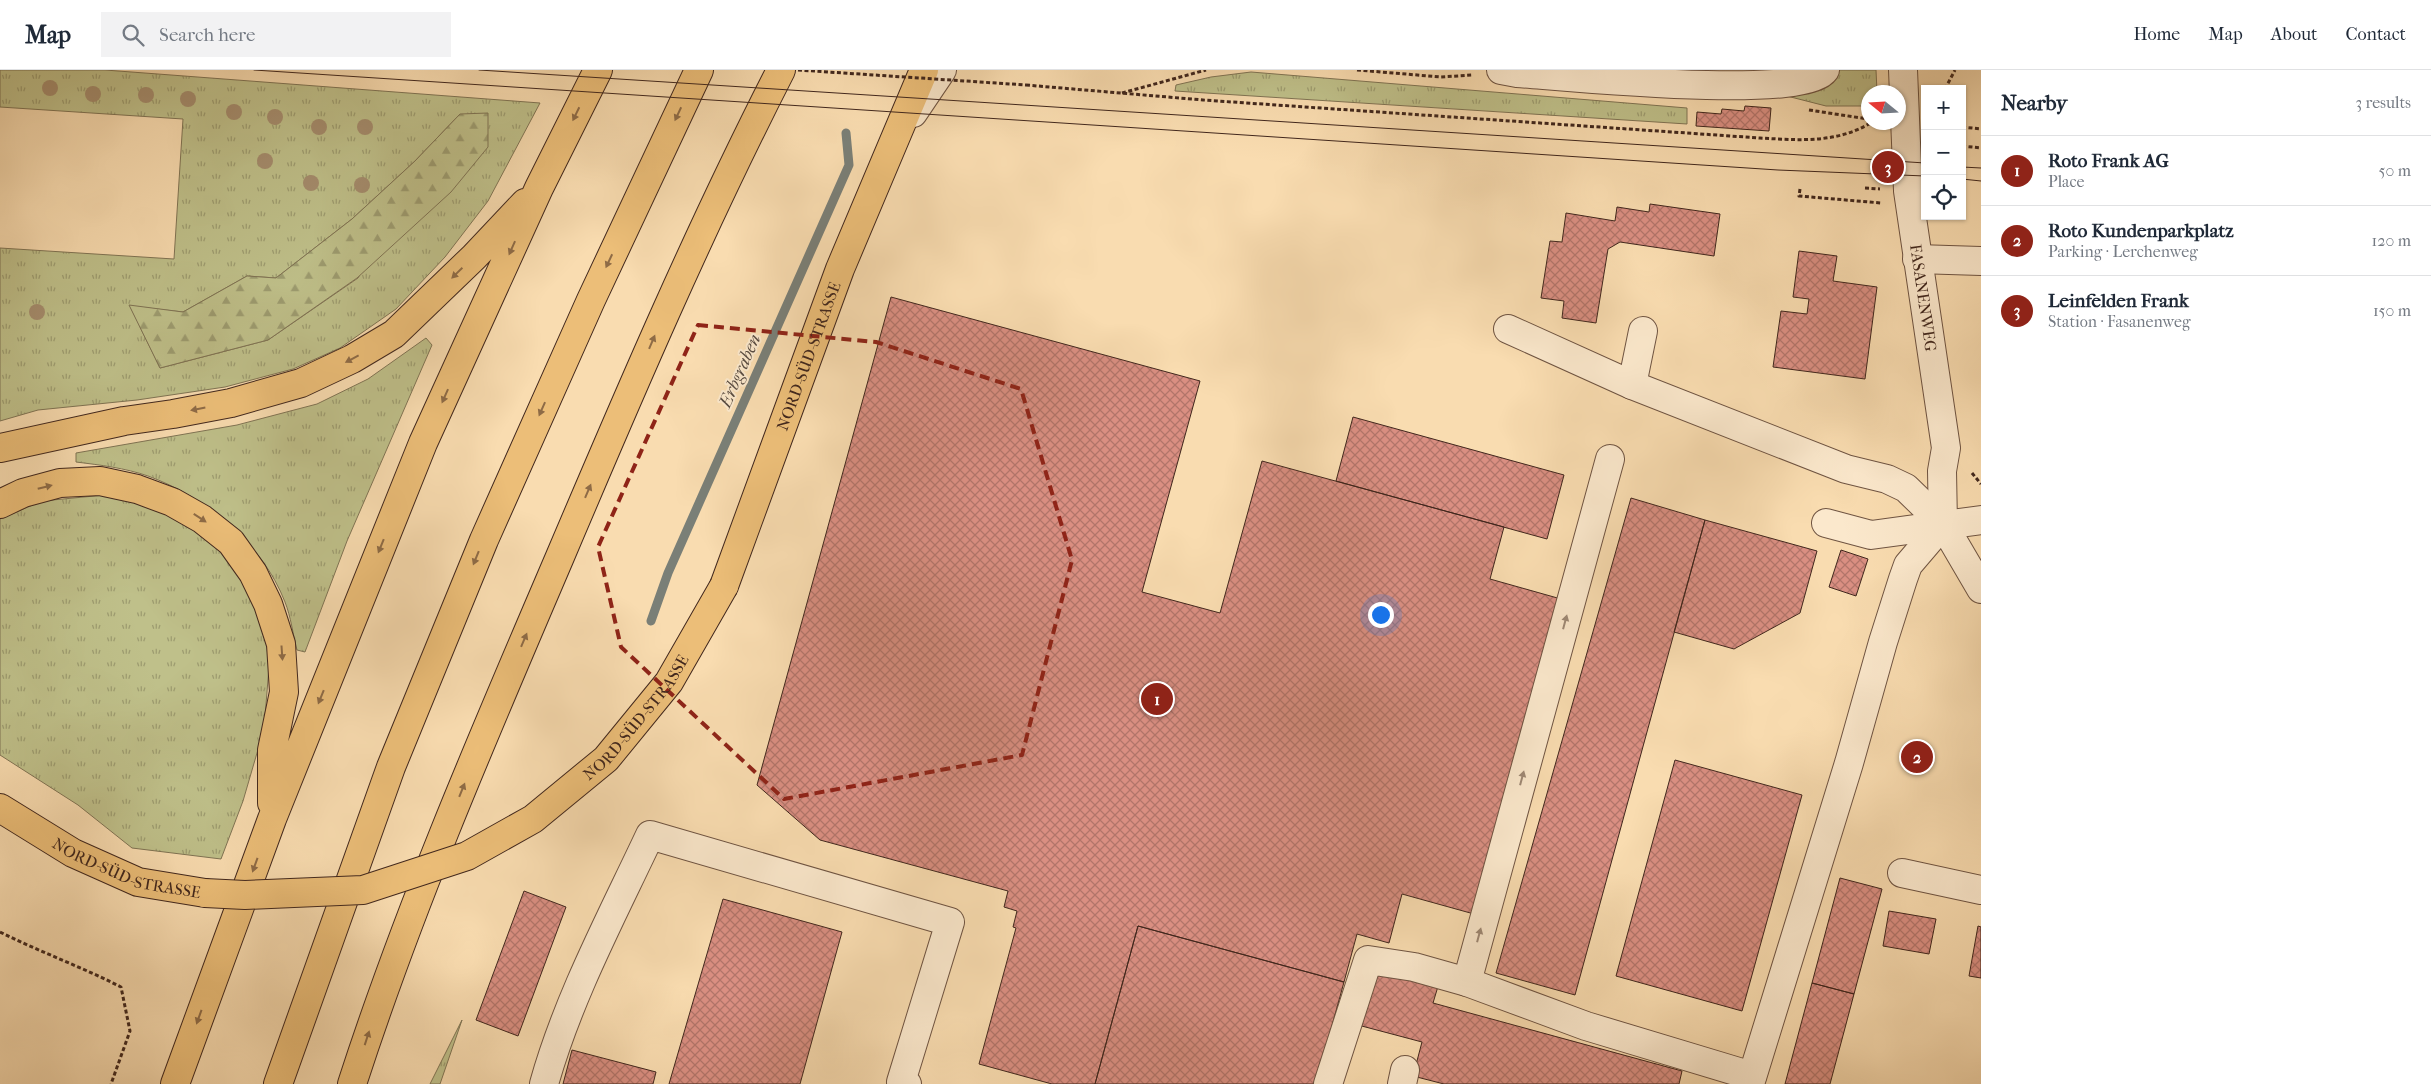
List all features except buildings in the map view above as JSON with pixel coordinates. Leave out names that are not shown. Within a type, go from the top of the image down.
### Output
[{"type":"main road","points":[[175,1084],[272,819],[424,443],[539,188],[598,70]]},
{"type":"main road","points":[[278,1084],[391,767],[484,540],[596,291],[699,70]]},
{"type":"main road","points":[[352,1084],[376,1011],[443,836],[517,657],[663,316],[781,70]]},
{"type":"main road","name":"NORD-SÜD-STRASSE","points":[[0,808],[73,853],[138,882],[205,893],[245,896],[363,890],[467,856],[533,819],[606,759],[669,682],[724,586],[840,269],[924,70]]},
{"type":"main road","points":[[0,448],[124,420],[173,414],[231,403],[301,383],[352,359],[394,334],[474,257],[539,188]]},
{"type":"main road","points":[[0,504],[23,493],[60,483],[100,481],[137,489],[172,502],[202,519],[231,542],[253,573],[268,604],[282,644],[284,692],[272,750],[272,819]]},
{"type":"street","points":[[892,144],[942,70]]},
{"type":"street","points":[[1509,72],[1721,86],[1758,86],[1814,78],[1825,70]]},
{"type":"street","name":"FASANENWEG","points":[[1903,70],[1908,182],[1917,259],[1946,448],[1942,471],[1943,524]]},
{"type":"street","points":[[1917,259],[1981,261]]},
{"type":"street","points":[[1508,329],[1632,385],[1846,469],[1888,480],[1906,488],[1943,524],[1981,589]]},
{"type":"street","points":[[1632,385],[1644,331]]},
{"type":"street","points":[[1467,982],[1610,459]]},
{"type":"street","points":[[1826,523],[1871,535],[1981,520]]},
{"type":"street","points":[[1328,1084],[1368,960],[1414,967],[1467,982],[1586,1026],[1751,1080],[1849,763],[1882,642],[1903,579],[1908,565],[1943,524]]},
{"type":"street","points":[[544,1084],[554,1050],[580,987],[650,835],[950,922],[902,1082],[907,1084]]},
{"type":"street","points":[[1902,873],[1981,890]]},
{"type":"path","points":[[798,70],[1026,85],[1119,94],[1797,140],[1821,139],[1844,135],[1861,127]]},
{"type":"path","points":[[1119,94],[1206,70]]},
{"type":"path","points":[[1357,70],[1441,77],[1509,72]]},
{"type":"path","points":[[1947,85],[1955,70]]},
{"type":"path","points":[[1966,127],[1981,129]]},
{"type":"path","points":[[1966,146],[1981,148]]},
{"type":"path","points":[[1865,188],[1885,189]]},
{"type":"path","points":[[1800,189],[1799,196],[1885,203],[1885,196]]},
{"type":"path","points":[[0,932],[47,956],[92,972],[121,988],[130,1030],[111,1084]]},
{"type":"highlighted area","points":[[698,325],[876,342],[1021,389],[1072,560],[1022,755],[784,799],[621,647],[598,547]]},
{"type":"green space","points":[[0,70],[105,70],[540,103],[488,201],[445,257],[396,309],[340,348],[293,369],[225,387],[137,400],[38,410],[0,421],[0,248],[174,259],[183,119],[0,107]],"holes":[[[460,114],[358,278],[268,340],[160,368],[130,306],[183,312],[247,276],[276,278],[352,219],[415,161]]]},
{"type":"green space","points":[[1838,70],[1876,70],[1877,85],[1861,85],[1861,106],[1826,106],[1779,94]]},
{"type":"green space","points":[[1251,72],[1687,108],[1687,124],[1175,91],[1176,85],[1211,77]]},
{"type":"green space","points":[[488,113],[488,147],[451,192],[357,278],[268,340],[160,368],[129,305],[183,312],[247,276],[276,278],[352,219],[415,161],[460,114]]},
{"type":"green space","points":[[426,338],[432,345],[347,541],[305,652],[297,650],[287,608],[275,581],[262,560],[230,525],[191,496],[148,476],[121,469],[76,462],[76,453],[237,425],[317,404],[368,379]]},
{"type":"green space","points":[[105,495],[143,502],[208,538],[232,562],[255,598],[265,628],[269,667],[264,729],[243,801],[221,859],[132,848],[78,805],[0,755],[0,519],[42,501]]},
{"type":"green space","points":[[462,1020],[440,1084],[430,1084]]},
{"type":"waterway","name":"Erbgraben","points":[[651,621],[668,573],[849,165],[846,133]]},
{"type":"tram line","points":[[254,70],[1778,170],[1921,176]]},
{"type":"tram line","points":[[479,70],[1921,163]]},
{"type":"tram line","points":[[1966,167],[1981,168]]},
{"type":"tram line","points":[[1966,179],[1981,181]]},
{"type":"place","name":"Leinfelden Frank","points":[[1888,167]]},
{"type":"place","name":"Roto Frank AG","points":[[1157,699]]},
{"type":"place","name":"Roto Kundenparkplatz","points":[[1917,757]]}]
